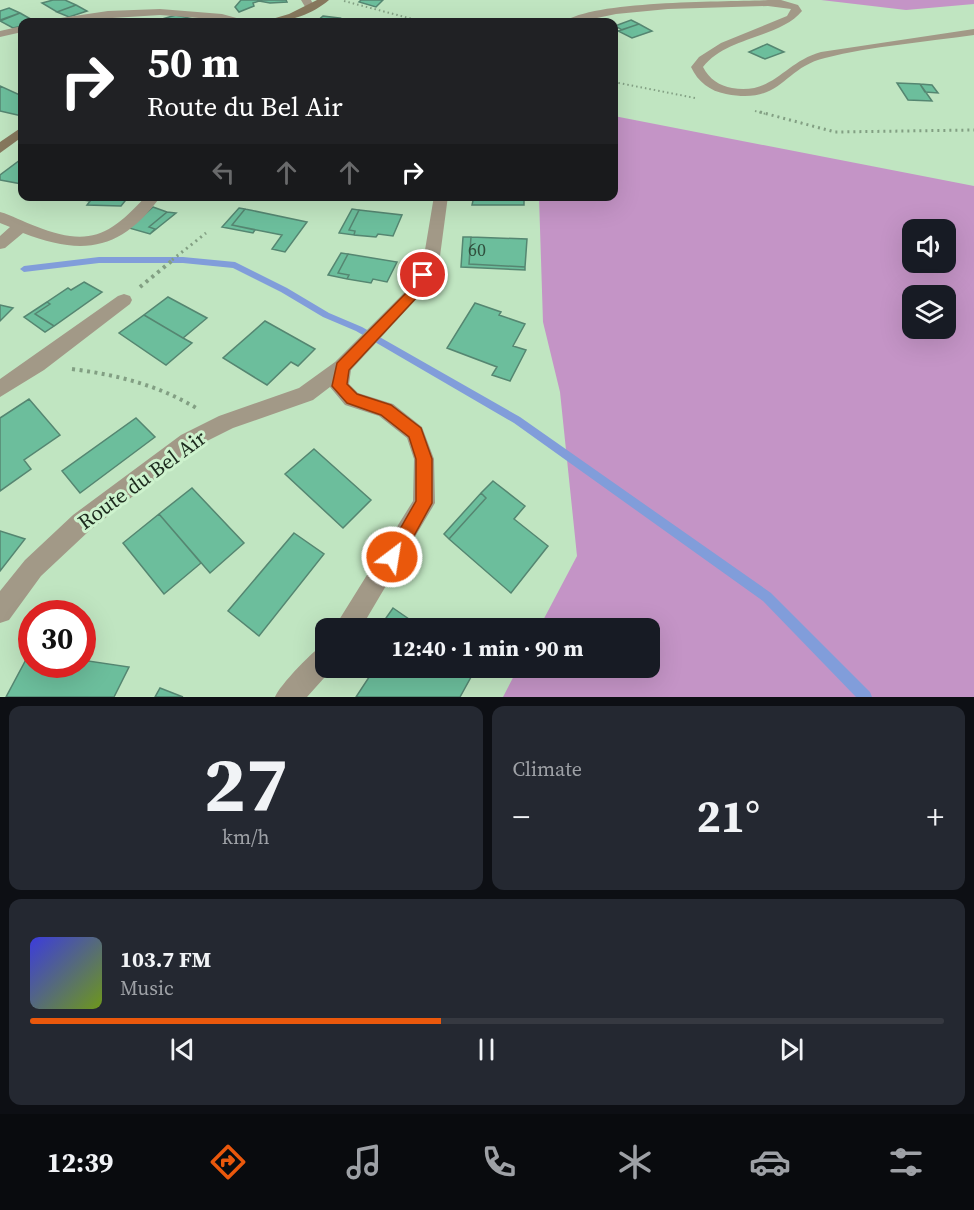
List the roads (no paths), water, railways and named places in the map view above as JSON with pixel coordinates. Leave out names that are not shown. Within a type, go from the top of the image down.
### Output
[{"type":"street","points":[[276,18],[308,4],[324,0]]},
{"type":"street","points":[[587,18],[615,12],[685,7],[775,3],[795,7],[797,11],[790,18],[700,60],[697,67],[700,75],[710,83],[721,89],[749,93],[764,92],[776,86],[795,67],[807,59],[821,55],[974,32]]},
{"type":"street","points":[[74,18],[98,13],[163,11],[224,18]]},
{"type":"street","points":[[0,34],[18,30]]},
{"type":"street","points":[[0,149],[18,134]]},
{"type":"street","points":[[0,217],[60,241],[74,243],[98,239],[121,230],[149,201]]},
{"type":"street","name":"Route du Bel Air","points":[[0,611],[33,568],[81,523],[188,441],[226,422],[306,394],[342,367],[413,294],[432,256],[440,201]]},
{"type":"street","points":[[0,244],[21,226]]},
{"type":"street","points":[[0,389],[37,365],[124,300]]},
{"type":"street","points":[[342,367],[339,386],[352,399],[386,410],[416,433],[424,459],[424,503],[354,618]]},
{"type":"street","points":[[288,697],[315,671]]},
{"type":"waterway","points":[[24,269],[99,260],[183,260],[235,265],[326,315],[359,329],[517,420],[767,597],[865,697]]}]
